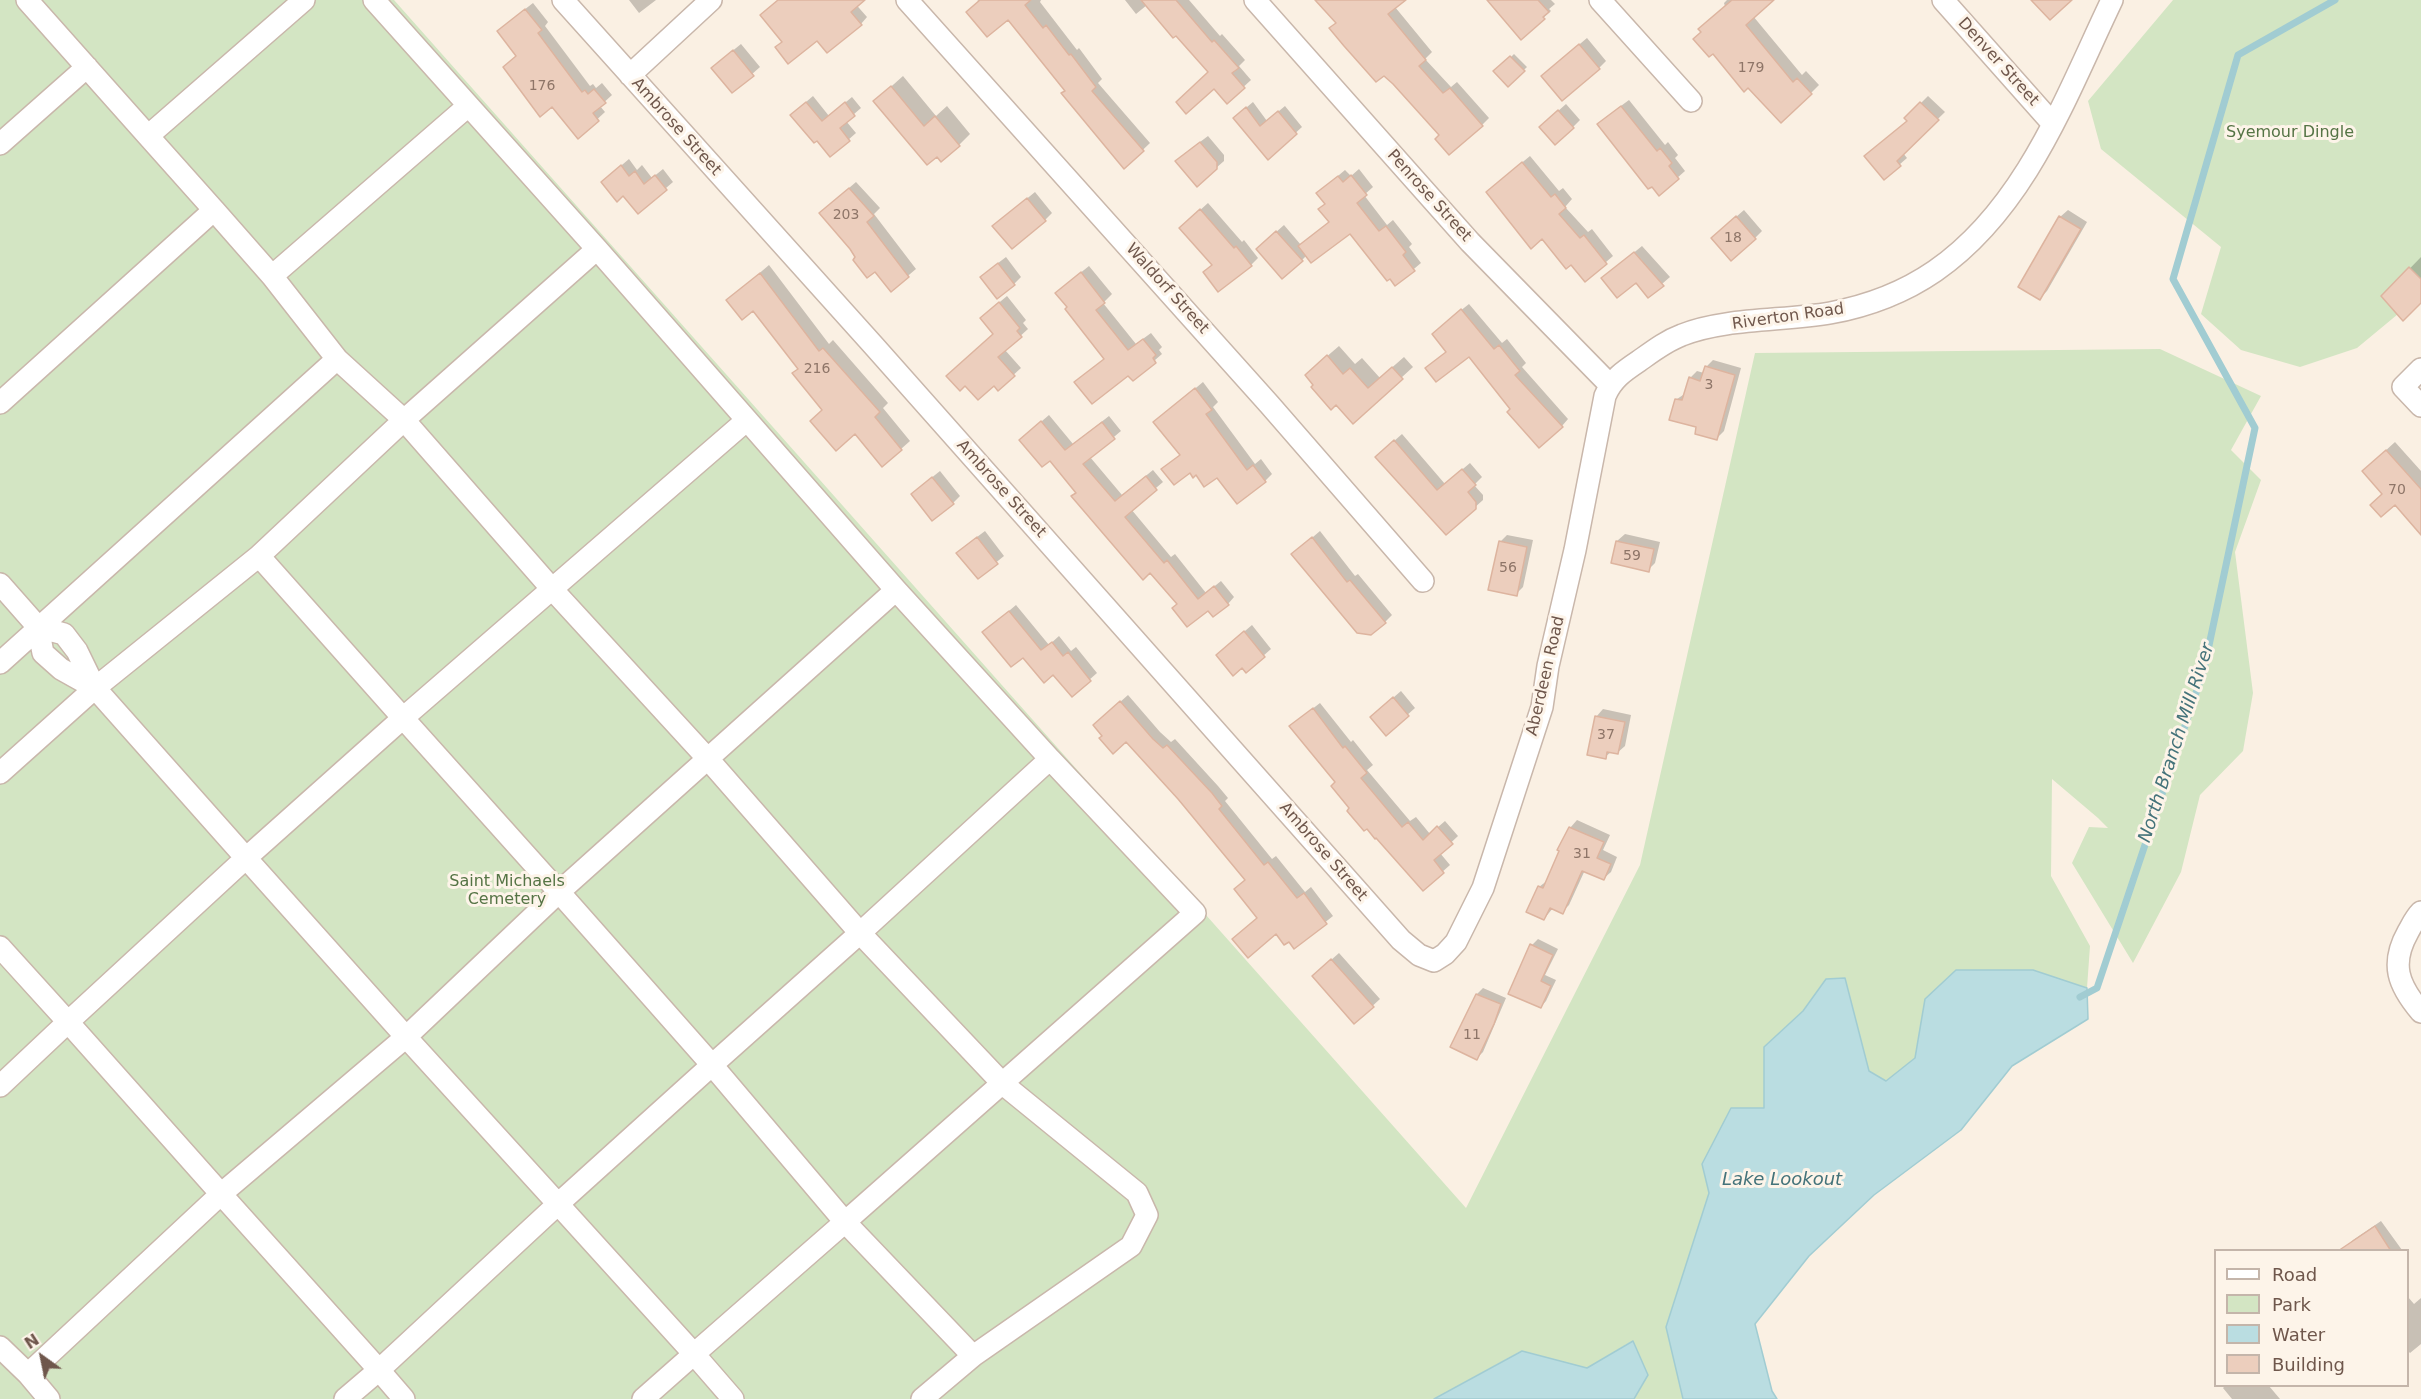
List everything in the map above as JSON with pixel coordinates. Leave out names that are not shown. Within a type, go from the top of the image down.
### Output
[{"type":"street","points":[[27,0],[273,276],[337,359],[404,420],[552,589],[708,759],[860,933],[1003,1083],[1137,1193],[1147,1215],[1131,1246],[973,1356],[922,1399]]},
{"type":"street","points":[[148,136],[304,0]]},
{"type":"street","points":[[374,0],[597,249],[896,590],[1195,913],[643,1399]]},
{"type":"street","name":"Ambrose Street","points":[[563,0],[874,346],[1401,940],[1429,960],[1434,961],[1445,954]]},
{"type":"street","points":[[630,75],[711,0]]},
{"type":"street","name":"Waldorf Street","points":[[907,0],[1269,404],[1423,581]]},
{"type":"street","name":"Penrose Street","points":[[1255,0],[1470,242],[1610,385]]},
{"type":"street","points":[[1600,0],[1691,101]]},
{"type":"street","name":"Denver Street","points":[[1943,0],[2053,124]]},
{"type":"street","name":"Riverton Road","points":[[1610,385],[1618,376],[1653,351],[1682,334],[1717,326],[1831,313],[1882,300],[1910,287],[1953,257],[1984,228],[2017,184],[2053,124],[2112,0]]},
{"type":"street","points":[[0,144],[87,67]]},
{"type":"street","points":[[273,276],[468,106]]},
{"type":"street","points":[[0,403],[214,210]]},
{"type":"street","points":[[0,773],[95,688],[259,556],[404,420],[597,249]]},
{"type":"street","points":[[0,663],[337,359]]},
{"type":"street","points":[[2421,369],[2403,387],[2421,406]]},
{"type":"street","name":"Aberdeen Road","points":[[1445,954],[1462,933],[1483,888],[1542,707],[1548,666],[1575,550],[1605,396],[1610,385]]},
{"type":"street","points":[[0,1086],[246,858],[402,718],[747,420]]},
{"type":"street","points":[[259,556],[712,1065],[845,1222],[973,1356]]},
{"type":"street","points":[[0,584],[38,627],[64,634],[78,651],[95,688],[733,1399]]},
{"type":"street","points":[[28,1374],[221,1194],[406,1037],[559,892],[896,590]]},
{"type":"street","points":[[345,1399],[558,1203],[860,933],[1050,759]]},
{"type":"street","points":[[2421,912],[2399,948],[2398,970],[2409,998],[2421,1012]]},
{"type":"street","points":[[0,947],[404,1399]]},
{"type":"street","points":[[0,1347],[28,1374],[49,1399]]},
{"type":"green space","name":"Saint Michaels Cemetery","points":[[0,0],[394,0],[1466,1208],[1640,865],[1755,353],[2160,349],[2261,396],[2231,450],[2261,480],[2235,552],[2253,693],[2243,751],[2200,795],[2181,872],[2133,963],[2072,863],[2089,827],[2108,828],[2052,779],[2051,876],[2090,946],[2087,988],[2033,970],[1925,999],[1915,1058],[1886,1082],[1869,1071],[1845,979],[1803,1011],[1764,1047],[1764,1108],[1702,1164],[1709,1193],[1666,1327],[1683,1399],[1634,1399],[1648,1375],[1632,1341],[1587,1368],[1521,1351],[1434,1399],[0,1399]]},
{"type":"green space","name":"Syemour Dingle","points":[[2173,0],[2421,0],[2421,295],[2357,348],[2300,367],[2241,350],[2201,314],[2221,247],[2101,149],[2088,101]]},
{"type":"water","name":"Lake Lookout","points":[[1956,970],[2033,970],[2087,988],[2088,1019],[2012,1066],[1961,1130],[1874,1195],[1809,1256],[1755,1324],[1772,1391],[1777,1399],[1683,1399],[1666,1327],[1709,1193],[1702,1164],[1731,1108],[1764,1108],[1764,1047],[1803,1011],[1826,979],[1845,978],[1869,1071],[1886,1081],[1915,1058],[1925,999]]},
{"type":"water","points":[[1633,1341],[1648,1375],[1634,1399],[1434,1399],[1522,1351],[1587,1368]]},
{"type":"building","points":[[778,0],[865,0],[851,12],[862,25],[827,53],[817,41],[788,64],[775,47],[782,42],[760,15]]},
{"type":"building","points":[[980,0],[1031,0],[1025,5],[1043,28],[1046,25],[1069,55],[1071,54],[1096,87],[1092,91],[1144,151],[1124,169],[1061,93],[1065,91],[1008,20],[987,37],[966,12]]},
{"type":"building","points":[[1141,0],[1176,0],[1212,42],[1214,40],[1239,68],[1232,73],[1245,88],[1227,104],[1214,89],[1186,114],[1176,102],[1208,72],[1176,36],[1173,38]]},
{"type":"building","points":[[1315,0],[1406,0],[1388,14],[1426,60],[1419,66],[1443,93],[1450,88],[1483,126],[1449,155],[1435,139],[1439,135],[1393,84],[1384,76],[1376,82],[1344,46],[1329,28],[1336,23]]},
{"type":"building","points":[[1487,0],[1538,0],[1549,12],[1543,17],[1545,19],[1521,40]]},
{"type":"building","points":[[1732,0],[1774,0],[1746,25],[1793,82],[1797,78],[1812,94],[1781,123],[1748,88],[1744,92],[1713,54],[1709,57],[1693,39],[1701,32],[1698,29]]},
{"type":"building","points":[[2031,0],[2072,0],[2050,20]]},
{"type":"building","points":[[525,9],[542,30],[538,33],[582,92],[585,90],[588,94],[594,89],[606,103],[593,113],[599,121],[578,139],[552,107],[540,117],[503,67],[516,56],[497,31]]},
{"type":"building","points":[[1579,44],[1600,69],[1562,101],[1541,76]]},
{"type":"building","points":[[733,50],[754,76],[732,93],[711,68]]},
{"type":"building","points":[[1510,56],[1525,71],[1508,87],[1493,71]]},
{"type":"building","points":[[891,86],[924,126],[935,116],[960,146],[941,162],[937,157],[927,165],[873,101]]},
{"type":"building","points":[[806,102],[822,121],[845,102],[855,116],[840,128],[850,141],[830,157],[817,141],[814,143],[790,115]]},
{"type":"building","points":[[1920,102],[1939,120],[1897,161],[1901,166],[1884,180],[1864,156],[1907,121],[1904,118]]},
{"type":"building","points":[[1621,106],[1657,151],[1660,148],[1672,163],[1669,166],[1679,179],[1659,196],[1652,187],[1648,189],[1597,124]]},
{"type":"building","points":[[1246,107],[1260,126],[1278,111],[1297,134],[1268,160],[1233,118]]},
{"type":"building","points":[[1558,110],[1574,128],[1555,145],[1539,127]]},
{"type":"building","points":[[1200,142],[1217,162],[1217,169],[1197,187],[1175,161]]},
{"type":"building","points":[[1522,162],[1551,197],[1555,194],[1566,208],[1559,214],[1580,238],[1584,235],[1607,264],[1585,282],[1571,265],[1566,269],[1542,239],[1531,249],[1486,192]]},
{"type":"building","points":[[621,165],[629,176],[635,171],[644,184],[655,175],[667,190],[638,214],[623,196],[617,202],[601,182]]},
{"type":"building","points":[[1351,175],[1367,195],[1357,203],[1379,231],[1386,226],[1406,252],[1403,255],[1415,271],[1395,286],[1390,279],[1387,281],[1350,234],[1311,263],[1298,246],[1329,222],[1318,209],[1325,204],[1316,193],[1338,176],[1343,182]]},
{"type":"building","points":[[849,188],[874,216],[867,222],[909,277],[891,292],[875,272],[867,278],[853,260],[855,257],[850,249],[819,213]]},
{"type":"building","points":[[1027,198],[1046,221],[1012,249],[992,226]]},
{"type":"building","points":[[1200,209],[1252,266],[1218,292],[1203,272],[1212,265],[1179,228]]},
{"type":"building","points":[[1736,216],[1756,239],[1731,261],[1711,238]]},
{"type":"building","points":[[2059,216],[2081,229],[2040,300],[2018,287]]},
{"type":"building","points":[[1276,231],[1303,261],[1282,279],[1256,249]]},
{"type":"building","points":[[1634,252],[1664,286],[1648,298],[1636,283],[1617,298],[1601,278]]},
{"type":"building","points":[[998,263],[1015,285],[997,299],[980,277]]},
{"type":"building","points":[[2409,267],[2421,279],[2421,303],[2403,321],[2381,296]]},
{"type":"building","points":[[1081,272],[1105,303],[1096,310],[1128,350],[1143,339],[1156,355],[1153,358],[1156,363],[1133,381],[1128,376],[1092,404],[1074,382],[1104,359],[1055,293]]},
{"type":"building","points":[[760,273],[819,351],[823,348],[880,412],[875,417],[902,450],[882,467],[855,434],[836,451],[810,421],[822,410],[792,373],[798,369],[753,311],[742,320],[726,300]]},
{"type":"building","points":[[999,302],[1020,328],[1017,331],[1022,337],[998,357],[1015,376],[998,391],[994,386],[978,400],[965,386],[960,391],[946,376],[993,334],[980,318]]},
{"type":"building","points":[[1461,309],[1494,349],[1499,345],[1520,371],[1515,375],[1563,427],[1539,448],[1507,412],[1510,409],[1469,357],[1436,382],[1425,368],[1446,352],[1432,334]]},
{"type":"building","points":[[1327,355],[1343,374],[1350,368],[1368,388],[1392,367],[1403,379],[1353,424],[1336,405],[1331,410],[1311,387],[1313,385],[1305,375]]},
{"type":"building","points":[[1705,366],[1735,375],[1717,440],[1695,434],[1696,427],[1669,420],[1675,399],[1682,400],[1689,377],[1700,381]]},
{"type":"building","points":[[1195,388],[1212,410],[1206,414],[1247,470],[1253,465],[1266,482],[1237,504],[1217,478],[1204,487],[1196,475],[1193,478],[1190,473],[1174,485],[1161,469],[1180,455],[1153,422]]},
{"type":"building","points":[[1041,421],[1065,450],[1102,422],[1115,439],[1083,464],[1115,501],[1146,476],[1157,490],[1125,517],[1164,563],[1167,560],[1198,599],[1214,586],[1229,605],[1213,617],[1208,611],[1187,627],[1172,608],[1177,604],[1150,573],[1143,580],[1071,496],[1076,493],[1050,461],[1042,467],[1019,440]]},
{"type":"building","points":[[1394,440],[1437,490],[1462,469],[1476,485],[1468,492],[1476,502],[1476,509],[1446,535],[1375,457]]},
{"type":"building","points":[[2386,450],[2421,489],[2421,535],[2395,505],[2381,517],[2370,505],[2382,494],[2362,471]]},
{"type":"building","points":[[932,477],[954,504],[932,521],[911,494]]},
{"type":"building","points":[[977,537],[998,564],[978,579],[956,553]]},
{"type":"building","points":[[1312,537],[1347,582],[1350,580],[1386,623],[1371,635],[1357,633],[1291,554]]},
{"type":"building","points":[[1499,541],[1527,547],[1517,596],[1488,590]]},
{"type":"building","points":[[1616,541],[1654,549],[1649,572],[1611,563]]},
{"type":"building","points":[[1009,611],[1041,650],[1052,642],[1063,656],[1068,652],[1091,681],[1072,697],[1053,675],[1044,683],[1023,658],[1011,667],[982,632]]},
{"type":"building","points":[[1244,631],[1265,657],[1246,673],[1242,668],[1233,676],[1216,655]]},
{"type":"building","points":[[1393,697],[1409,716],[1386,736],[1370,717]]},
{"type":"building","points":[[1120,701],[1153,739],[1163,748],[1167,745],[1212,793],[1222,806],[1219,809],[1264,865],[1268,862],[1297,898],[1304,893],[1327,924],[1294,949],[1289,942],[1284,945],[1276,934],[1248,958],[1232,939],[1257,918],[1234,889],[1245,880],[1178,799],[1126,742],[1113,754],[1099,738],[1102,736],[1093,725]]},
{"type":"building","points":[[1313,708],[1343,748],[1345,746],[1367,773],[1361,778],[1402,827],[1408,822],[1423,840],[1437,826],[1453,844],[1434,860],[1444,873],[1423,891],[1376,838],[1367,829],[1364,831],[1347,811],[1349,808],[1331,786],[1335,782],[1289,726]]},
{"type":"building","points":[[1595,716],[1625,722],[1618,754],[1607,752],[1606,759],[1587,755]]},
{"type":"building","points":[[1569,827],[1604,842],[1597,858],[1611,864],[1604,880],[1582,871],[1563,914],[1550,908],[1544,920],[1526,912],[1538,886],[1543,888],[1559,851],[1557,850]]},
{"type":"building","points":[[1530,944],[1553,955],[1541,981],[1551,986],[1541,1008],[1508,994]]},
{"type":"building","points":[[1331,959],[1374,1007],[1354,1024],[1312,976]]},
{"type":"building","points":[[1476,994],[1501,1004],[1477,1060],[1450,1047]]},
{"type":"building","points":[[2375,1226],[2390,1249],[2341,1249]]},
{"type":"waterway","name":"North Branch Mill River","points":[[2080,997],[2097,988],[2204,669],[2255,428],[2173,279],[2238,55],[2335,0]]}]
